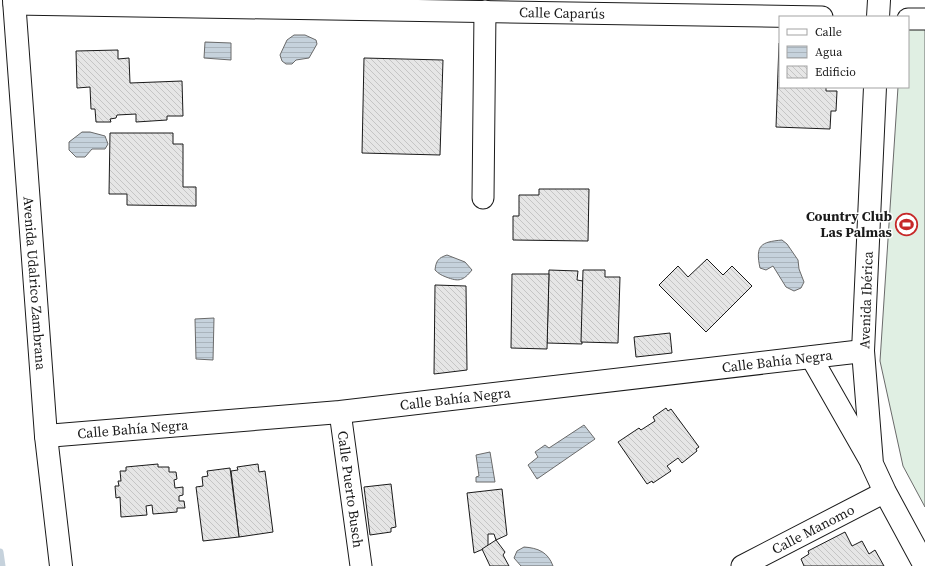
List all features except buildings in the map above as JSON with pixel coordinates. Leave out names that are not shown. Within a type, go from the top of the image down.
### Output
[{"type":"main road","points":[[878,0],[878,16]]},
{"type":"main road","name":"Avenida Udalrico Zambrana","points":[[14,2],[46,436],[61,566]]},
{"type":"main road","name":"Avenida Ibérica","points":[[875,88],[863,351],[872,464],[885,492],[925,566]]},
{"type":"main road","name":"Calle Bahía Negra","points":[[46,436],[340,412],[863,351]]},
{"type":"street","name":"Calle Caparús","points":[[14,2],[302,4],[485,11],[590,7],[799,16]]},
{"type":"street","points":[[483,198],[485,11]]},
{"type":"street","points":[[909,19],[925,19]]},
{"type":"street","name":"Avenida Ibérica","points":[[811,357],[872,464]]},
{"type":"street","name":"Calle Puerto Busch","points":[[340,412],[361,566]]},
{"type":"street","name":"Calle Manomo","points":[[742,566],[885,492]]},
{"type":"green space","name":"Country Club Las Palmas","points":[[909,27],[925,28],[925,507],[903,466],[880,361],[898,88],[909,88]]},
{"type":"water","points":[[294,35],[305,35],[316,40],[317,44],[309,58],[296,60],[292,64],[286,64],[282,61],[280,55],[287,40]]},
{"type":"water","points":[[205,42],[231,43],[231,60],[204,58]]},
{"type":"water","points":[[82,132],[90,132],[105,136],[108,144],[105,149],[92,149],[85,157],[76,157],[69,150],[69,142]]},
{"type":"water","points":[[782,240],[787,244],[798,260],[799,269],[804,282],[801,288],[794,291],[786,287],[773,266],[766,270],[760,268],[758,254],[761,246],[769,242]]},
{"type":"water","points":[[447,255],[465,262],[472,270],[460,280],[450,279],[440,274],[435,270],[436,264],[441,257]]},
{"type":"water","points":[[214,318],[213,360],[196,359],[195,319]]},
{"type":"water","points":[[584,425],[595,439],[537,479],[528,465],[538,457],[535,452],[545,445],[549,448]]},
{"type":"water","points":[[490,452],[495,482],[476,482],[476,477],[479,476],[476,455]]},
{"type":"water","points":[[524,547],[534,548],[542,552],[548,557],[553,566],[521,566],[514,558],[517,551]]},
{"type":"waterway","points":[[0,552],[2,566]]},
{"type":"place","name":"Country Club Las Palmas","points":[[907,224]]}]
